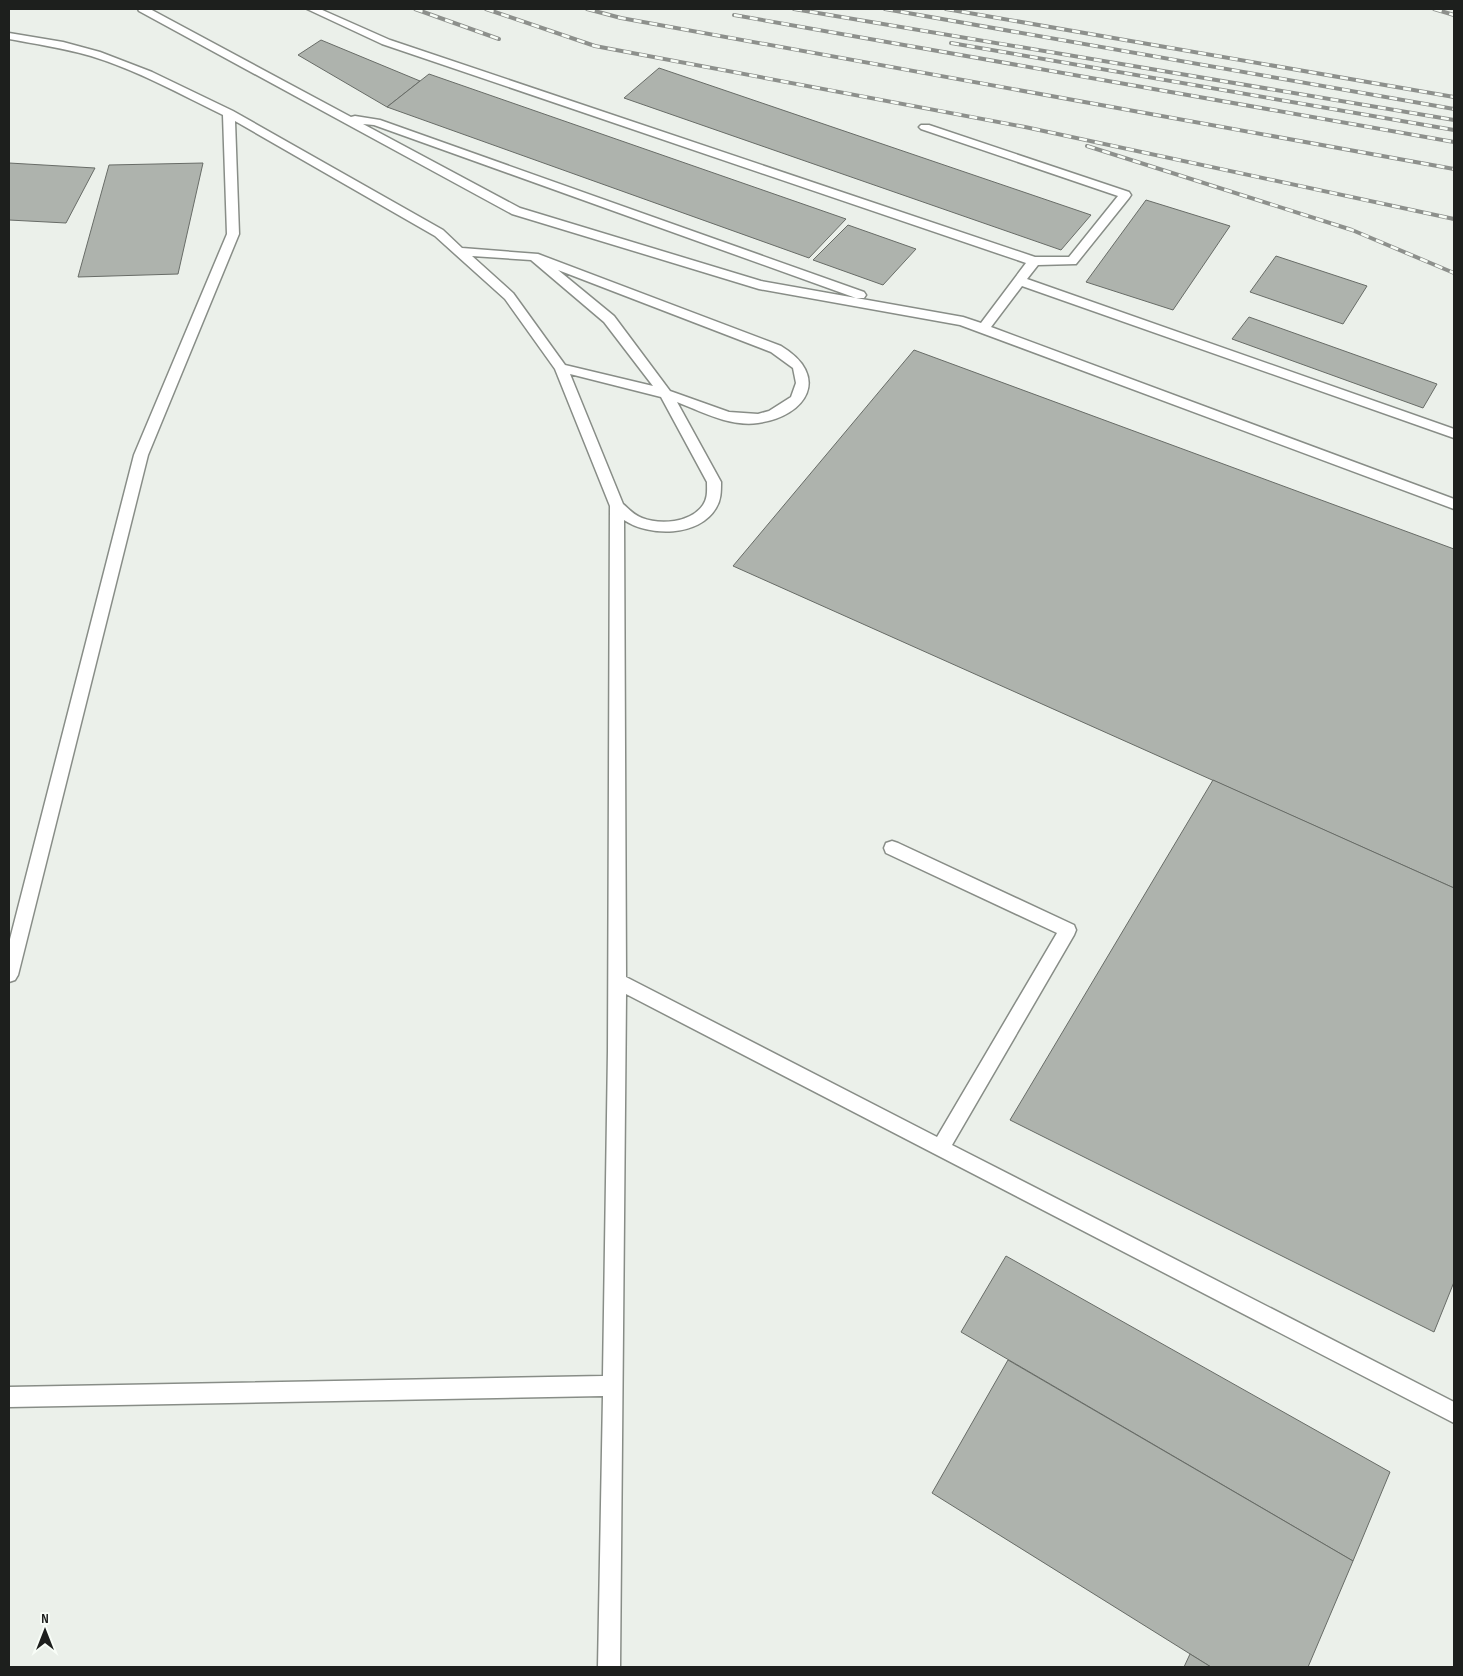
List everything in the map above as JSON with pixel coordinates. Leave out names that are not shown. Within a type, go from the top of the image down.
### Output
[{"type":"lane","points":[[143,9],[516,211],[759,285],[964,320],[1454,504]]},
{"type":"lane","points":[[312,9],[386,42],[1034,261],[1072,261],[1125,195],[925,127]]},
{"type":"lane","points":[[9,36],[63,45],[96,54],[148,74],[229,113],[439,233],[509,296],[561,368],[617,506],[626,516],[640,523],[657,527],[688,523],[701,516],[711,506],[716,494],[714,482],[666,394],[609,319],[534,257]]},
{"type":"lane","points":[[9,975],[141,455],[234,234],[229,113]]},
{"type":"lane","points":[[343,117],[376,122],[903,310]]},
{"type":"lane","points":[[459,251],[534,257],[776,349],[790,357],[799,367],[803,378],[802,389],[796,400],[783,410],[767,416],[748,419],[729,418],[666,394],[561,368]]},
{"type":"lane","points":[[984,328],[1034,261]]},
{"type":"lane","points":[[1019,281],[1454,434]]},
{"type":"lane","points":[[610,1667],[617,981],[617,506]]},
{"type":"lane","points":[[892,848],[1068,930],[940,1148]]},
{"type":"lane","points":[[617,981],[1454,1413]]},
{"type":"lane","points":[[9,1397],[613,1386]]},
{"type":"building","points":[[321,40],[420,81],[387,107],[298,55]]},
{"type":"building","points":[[659,68],[1091,215],[1061,250],[624,98]]},
{"type":"building","points":[[429,74],[846,219],[809,258],[387,107]]},
{"type":"building","points":[[9,163],[95,168],[66,223],[9,220]]},
{"type":"building","points":[[203,163],[178,274],[78,277],[109,165]]},
{"type":"building","points":[[1146,200],[1230,226],[1173,310],[1086,282]]},
{"type":"building","points":[[848,225],[916,249],[883,285],[813,260]]},
{"type":"building","points":[[1276,256],[1367,286],[1343,324],[1250,292]]},
{"type":"building","points":[[1249,317],[1437,384],[1423,408],[1232,339]]},
{"type":"building","points":[[914,350],[1454,549],[1454,888],[733,566]]},
{"type":"building","points":[[1213,780],[1454,888],[1454,1282],[1434,1332],[1010,1120]]},
{"type":"building","points":[[1006,1256],[1390,1472],[1353,1561],[961,1332]]},
{"type":"building","points":[[1008,1360],[1353,1561],[1308,1667],[1211,1667],[932,1493]]},
{"type":"building","points":[[1190,1654],[1211,1667],[1184,1667]]},
{"type":"railway","points":[[415,9],[499,39]]},
{"type":"railway","points":[[486,9],[595,46],[1025,127],[1454,219]]},
{"type":"railway","points":[[587,9],[621,18],[1454,169]]},
{"type":"railway","points":[[794,9],[1454,120]]},
{"type":"railway","points":[[885,9],[1454,109]]},
{"type":"railway","points":[[946,9],[1454,97]]},
{"type":"railway","points":[[1434,9],[1454,15]]},
{"type":"railway","points":[[734,15],[1454,142]]},
{"type":"railway","points":[[951,43],[1454,130]]},
{"type":"railway","points":[[1087,146],[1352,230],[1454,273]]}]
